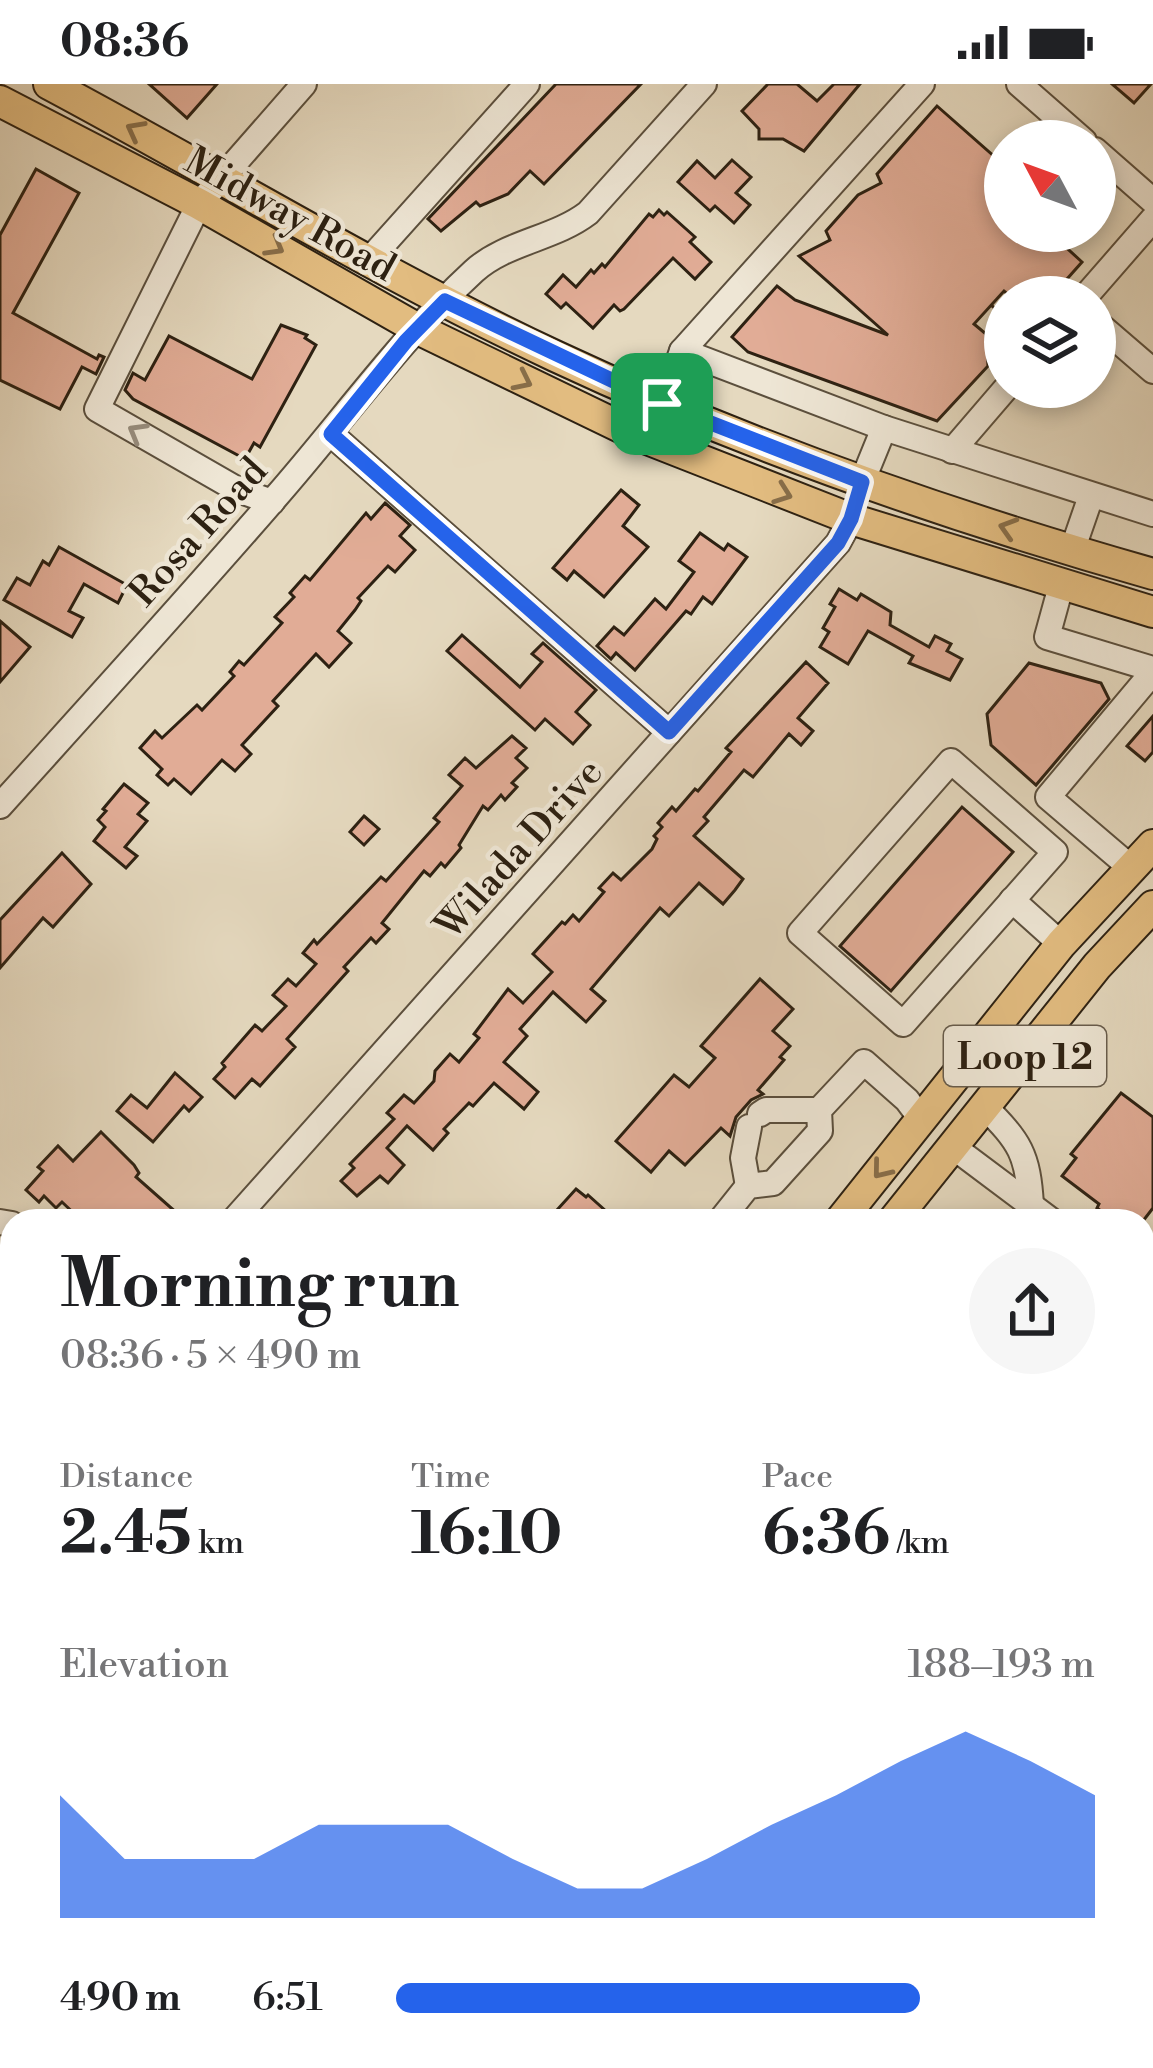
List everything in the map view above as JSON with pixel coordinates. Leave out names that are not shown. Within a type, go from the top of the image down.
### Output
[{"type":"main road","name":"Midway Road","points":[[59,86],[445,301],[662,404],[862,482],[1153,574]]},
{"type":"main road","name":"Midway Road","points":[[0,101],[200,204],[418,329],[656,444],[851,519],[1153,612]]},
{"type":"main road","points":[[851,519],[862,482]]},
{"type":"main road","points":[[1061,586],[1073,548]]},
{"type":"main road","name":"Loop 12","points":[[850,1209],[1061,944],[1153,845]]},
{"type":"main road","name":"Loop 12","points":[[902,1209],[1097,966],[1153,906]]},
{"type":"main road","points":[[1014,1068],[1040,1004],[1069,965],[1061,944]]},
{"type":"main road","points":[[922,1120],[952,1146]]},
{"type":"street","points":[[272,502],[238,490],[97,409],[200,204],[304,84]]},
{"type":"street","points":[[370,259],[527,84]]},
{"type":"street","name":"Rosa Road","points":[[0,806],[445,301],[490,260],[571,226],[588,214],[704,84]]},
{"type":"street","points":[[662,404],[682,351],[922,84]]},
{"type":"street","points":[[1019,84],[1060,120]]},
{"type":"street","points":[[1116,168],[1153,201]]},
{"type":"street","points":[[1103,276],[1153,219]]},
{"type":"street","points":[[1116,339],[1153,371]]},
{"type":"street","points":[[682,351],[884,428],[1153,514]]},
{"type":"street","points":[[952,451],[989,408]]},
{"type":"street","points":[[862,482],[884,428]]},
{"type":"street","points":[[331,434],[669,732]]},
{"type":"street","points":[[1073,548],[1090,496]]},
{"type":"street","name":"Wilada Drive","points":[[244,1209],[838,543],[851,519]]},
{"type":"street","points":[[1061,586],[1046,638],[1153,670],[1048,797],[1130,867]]},
{"type":"street","points":[[951,761],[1054,852],[1012,900],[903,1024],[800,933],[951,761]]},
{"type":"street","points":[[1012,900],[1061,944]]},
{"type":"street","points":[[748,1186],[743,1158],[754,1121],[766,1110],[818,1110],[864,1061],[922,1120]]},
{"type":"street","points":[[984,1106],[1027,1157],[1041,1209]]},
{"type":"street","points":[[730,1209],[748,1186],[773,1183],[820,1131],[818,1110]]},
{"type":"street","points":[[997,1178],[1011,1162],[1018,1143]]},
{"type":"street","points":[[952,1146],[1037,1209]]},
{"type":"building","points":[[149,84],[217,84],[187,118]]},
{"type":"building","points":[[556,84],[641,84],[544,184],[530,171],[508,194],[480,206],[476,202],[441,231],[428,219]]},
{"type":"building","points":[[768,84],[797,84],[817,101],[834,84],[860,84],[804,151],[783,139],[759,139],[759,129],[742,111]]},
{"type":"building","points":[[1112,84],[1151,84],[1134,103]]},
{"type":"building","points":[[937,106],[984,147],[984,252],[1071,252],[1082,262],[1070,276],[984,276],[984,313],[974,324],[984,332],[984,370],[937,421],[748,352],[732,337],[777,286],[795,300],[888,335],[799,256],[830,240],[826,231],[858,195],[881,183],[877,174]]},
{"type":"building","points":[[732,160],[751,177],[736,193],[750,205],[734,223],[715,206],[710,211],[678,182],[697,161],[715,178]]},
{"type":"building","points":[[36,169],[79,193],[13,313],[97,359],[104,357],[96,374],[82,367],[60,409],[0,380],[0,235]]},
{"type":"building","points":[[659,210],[695,237],[690,242],[711,262],[695,279],[673,258],[624,309],[614,305],[593,328],[566,303],[561,308],[546,294],[563,275],[576,287],[591,270],[605,267],[649,214],[653,217]]},
{"type":"building","points":[[281,325],[307,335],[316,345],[260,447],[254,443],[245,459],[133,399],[125,390],[133,373],[145,380],[169,336],[252,379]]},
{"type":"building","points":[[621,490],[639,505],[623,526],[648,547],[604,597],[574,571],[567,580],[553,568]]},
{"type":"building","points":[[385,503],[410,525],[400,536],[415,550],[395,572],[388,566],[358,598],[361,601],[338,631],[351,643],[329,667],[316,654],[273,701],[278,706],[242,745],[251,754],[235,771],[222,760],[191,794],[174,779],[168,785],[157,775],[162,769],[140,748],[155,731],[162,738],[197,705],[202,710],[234,676],[230,672],[239,661],[244,665],[282,623],[275,617],[305,576],[310,580],[366,513],[371,519]]},
{"type":"building","points":[[700,533],[724,550],[728,544],[747,557],[712,604],[703,597],[691,614],[686,611],[635,670],[616,653],[611,659],[597,646],[614,627],[624,635],[655,599],[666,609],[694,572],[679,561]]},
{"type":"building","points":[[59,547],[127,585],[118,603],[84,584],[69,611],[83,618],[72,637],[4,600],[17,578],[30,585],[43,561],[49,565]]},
{"type":"building","points":[[839,589],[857,600],[861,594],[891,612],[890,625],[929,647],[935,636],[951,644],[947,651],[962,659],[950,680],[909,663],[913,656],[868,631],[848,664],[820,647],[829,632],[823,628],[835,607],[830,604]]},
{"type":"building","points":[[0,621],[30,647],[0,682]]},
{"type":"building","points":[[462,635],[520,687],[542,662],[532,654],[543,643],[596,690],[576,712],[590,725],[573,744],[545,719],[535,730],[447,651]]},
{"type":"building","points":[[806,662],[828,683],[798,718],[813,731],[801,745],[789,734],[753,777],[744,770],[694,836],[743,879],[735,890],[723,904],[699,883],[669,916],[660,908],[591,989],[605,1001],[586,1022],[553,992],[520,1029],[527,1036],[504,1062],[538,1092],[524,1109],[494,1083],[444,1129],[448,1133],[433,1150],[407,1126],[387,1148],[404,1165],[388,1183],[380,1176],[357,1196],[341,1181],[354,1168],[350,1164],[394,1119],[387,1113],[404,1095],[414,1103],[450,1054],[459,1062],[508,989],[523,1003],[552,972],[533,954],[562,922],[573,915],[579,921],[604,892],[599,888],[613,873],[621,880],[652,849],[662,827],[658,823],[672,807],[676,811],[698,791],[731,752],[726,748]]},
{"type":"building","points":[[1029,663],[1101,683],[1109,699],[1036,785],[991,745],[987,714]]},
{"type":"building","points":[[1153,716],[1153,752],[1145,761],[1127,746]]},
{"type":"building","points":[[512,736],[526,748],[516,758],[527,768],[512,783],[517,787],[505,800],[501,795],[488,810],[483,806],[445,867],[441,863],[430,876],[424,871],[382,923],[389,929],[376,943],[371,938],[344,967],[348,971],[287,1039],[295,1047],[260,1086],[252,1079],[235,1098],[214,1079],[255,1025],[262,1031],[286,1006],[273,995],[288,979],[296,986],[316,964],[303,953],[381,877],[386,881],[439,822],[434,818],[462,786],[449,775],[465,758],[476,768]]},
{"type":"building","points":[[124,784],[148,803],[138,814],[147,821],[125,847],[137,856],[126,868],[94,841],[105,827],[98,820],[103,809]]},
{"type":"building","points":[[962,807],[1013,852],[891,991],[840,946]]},
{"type":"building","points":[[364,816],[379,829],[364,845],[350,832]]},
{"type":"building","points":[[62,853],[91,884],[53,927],[43,918],[0,968],[0,920]]},
{"type":"building","points":[[760,979],[793,1009],[773,1031],[790,1046],[780,1057],[784,1060],[758,1090],[763,1094],[736,1117],[730,1136],[721,1128],[685,1165],[669,1151],[651,1172],[616,1141],[674,1075],[689,1087],[715,1058],[701,1046]]},
{"type":"building","points":[[175,1073],[202,1097],[189,1111],[184,1106],[153,1142],[117,1111],[131,1095],[147,1108]]},
{"type":"building","points":[[1121,1093],[1153,1117],[1153,1208],[1098,1209],[1099,1204],[1062,1176],[1076,1158],[1071,1154]]},
{"type":"building","points":[[101,1132],[134,1165],[139,1173],[136,1177],[172,1209],[69,1209],[62,1202],[56,1208],[44,1196],[39,1202],[26,1190],[43,1171],[38,1167],[58,1146],[73,1161]]},
{"type":"building","points":[[576,1189],[604,1209],[558,1209]]},
{"type":"route","points":[[445,301],[662,404],[862,482],[838,543],[669,732],[331,434],[445,301]]}]
